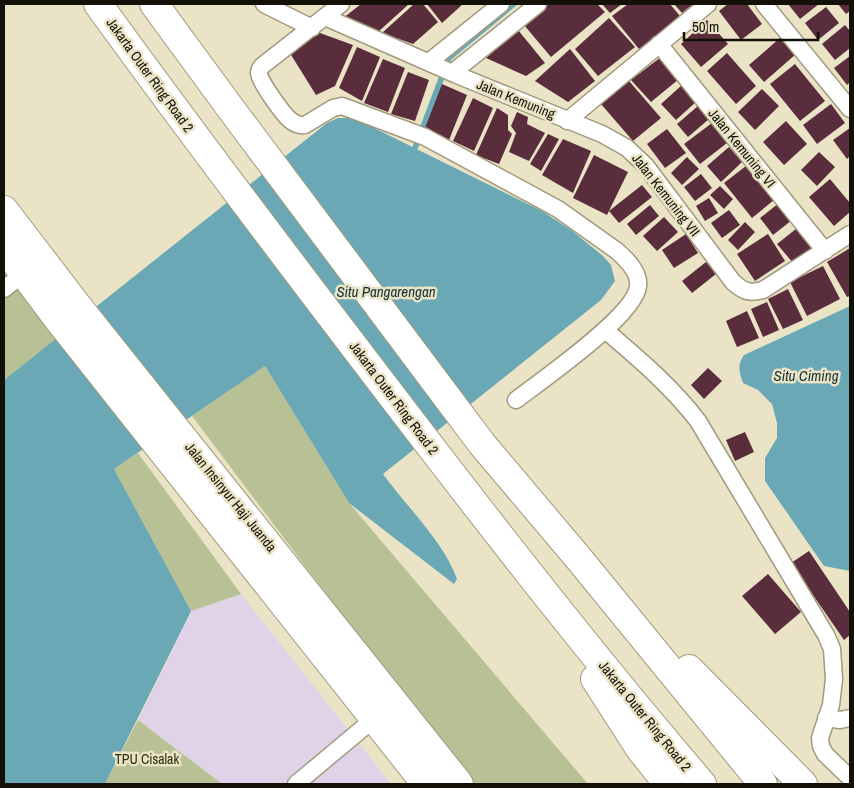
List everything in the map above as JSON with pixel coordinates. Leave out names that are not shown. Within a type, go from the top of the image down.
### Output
[{"type":"highway","name":"Jakarta Outer Ring Road 2","points":[[98,4],[197,140],[448,470],[523,566],[702,784]]},
{"type":"highway","points":[[154,4],[482,444],[580,560],[763,784]]},
{"type":"highway","name":"Jalan Insinyur Haji Juanda","points":[[4,210],[65,309],[199,477],[459,784]]},
{"type":"highway","name":"Jalan Insinyur Haji Juanda","points":[[4,248],[14,281],[65,309]]},
{"type":"highway","name":"Jalan Insinyur Haji Juanda","points":[[199,477],[374,718],[426,784]]},
{"type":"highway","points":[[580,560],[803,784]]},
{"type":"highway","points":[[523,566],[640,749],[668,784]]},
{"type":"street","points":[[264,4],[312,28]]},
{"type":"street","points":[[341,4],[262,66],[259,72],[259,76],[272,98],[286,116],[300,126],[310,123],[333,108],[344,107],[425,137],[558,209],[607,242],[626,259],[636,276],[639,283],[632,303],[605,330],[516,400]]},
{"type":"street","points":[[442,68],[501,4]]},
{"type":"street","points":[[442,68],[538,4]]},
{"type":"street","name":"Jalan Kemuning","points":[[325,17],[567,120],[708,4]]},
{"type":"street","points":[[764,4],[850,109]]},
{"type":"street","name":"Jalan Kemuning VI","points":[[658,44],[825,251]]},
{"type":"street","name":"Jalan Kemuning VII","points":[[567,120],[617,141],[636,154],[733,282],[741,289],[747,292],[763,290],[825,251]]},
{"type":"street","points":[[825,251],[850,234]]},
{"type":"street","points":[[605,330],[667,386],[698,420],[816,616],[832,649],[834,663],[834,693],[820,738],[821,746],[825,754],[850,778]]},
{"type":"street","points":[[296,784],[374,718]]},
{"type":"street","points":[[826,718],[840,720],[850,718]]},
{"type":"shaded area","points":[[241,594],[391,784],[222,784],[138,720],[191,611]]},
{"type":"green space","points":[[4,254],[61,335],[4,380]]},
{"type":"green space","points":[[265,366],[349,503],[588,784],[475,784],[369,651],[192,416]]},
{"type":"green space","points":[[138,453],[241,594],[191,611],[114,469]]},
{"type":"green space","name":"TPU Cisalak","points":[[138,720],[222,784],[105,784]]},
{"type":"water","name":"Situ Pangarengan","points":[[338,118],[349,118],[362,122],[542,211],[571,230],[603,256],[611,265],[615,281],[601,300],[383,474],[443,551],[457,579],[454,584],[349,503],[265,366],[114,469],[191,611],[105,784],[4,784],[4,380],[327,123]]},
{"type":"water","name":"Situ Ciming","points":[[850,306],[850,571],[824,566],[765,481],[765,458],[777,438],[777,423],[772,404],[758,390],[743,383],[739,369],[744,355]]},
{"type":"building","points":[[361,4],[409,4],[378,32],[342,19]]},
{"type":"building","points":[[414,4],[423,4],[438,22],[413,44],[382,33]]},
{"type":"building","points":[[427,4],[463,4],[442,23]]},
{"type":"building","points":[[549,4],[597,4],[605,12],[551,57],[524,25]]},
{"type":"building","points":[[602,4],[622,4],[610,13]]},
{"type":"building","points":[[628,4],[670,4],[680,16],[639,49],[612,16]]},
{"type":"building","points":[[674,4],[693,4],[682,13]]},
{"type":"building","points":[[728,4],[747,4],[762,24],[741,40],[719,11]]},
{"type":"building","points":[[788,4],[819,4],[800,19]]},
{"type":"building","points":[[838,4],[850,4],[850,11],[846,14]]},
{"type":"building","points":[[826,7],[839,23],[818,40],[805,23]]},
{"type":"building","points":[[609,18],[635,47],[598,76],[575,49]]},
{"type":"building","points":[[707,20],[728,44],[701,67],[681,44]]},
{"type":"building","points":[[845,25],[850,31],[850,48],[835,60],[822,44]]},
{"type":"building","points":[[518,30],[545,63],[526,76],[486,58]]},
{"type":"building","points":[[320,33],[353,45],[335,86],[316,95],[288,50]]},
{"type":"building","points":[[781,37],[796,54],[764,82],[749,65]]},
{"type":"building","points":[[357,47],[380,57],[362,101],[339,88]]},
{"type":"building","points":[[570,49],[595,81],[568,102],[535,81]]},
{"type":"building","points":[[727,53],[756,86],[736,104],[707,71]]},
{"type":"building","points":[[850,56],[850,82],[847,85],[834,68]]},
{"type":"building","points":[[661,57],[679,79],[651,102],[631,80]]},
{"type":"building","points":[[383,59],[405,68],[388,112],[364,103]]},
{"type":"building","points":[[795,64],[825,101],[800,121],[770,84]]},
{"type":"building","points":[[408,72],[429,80],[415,121],[391,114]]},
{"type":"building","points":[[629,81],[661,118],[633,141],[601,104]]},
{"type":"building","points":[[442,84],[467,95],[449,140],[425,128]]},
{"type":"building","points":[[682,85],[697,101],[676,120],[661,104]]},
{"type":"building","points":[[762,89],[779,106],[755,130],[738,112]]},
{"type":"building","points":[[473,98],[493,108],[474,151],[453,141]]},
{"type":"building","points":[[831,104],[845,123],[817,144],[803,125]]},
{"type":"building","points":[[698,106],[709,119],[688,137],[677,124]]},
{"type":"building","points":[[497,108],[508,115],[508,130],[512,134],[499,164],[476,155]]},
{"type":"building","points":[[517,112],[528,117],[527,124],[545,133],[529,161],[509,152],[516,133],[511,126]]},
{"type":"building","points":[[786,121],[807,144],[784,165],[763,142]]},
{"type":"building","points":[[712,123],[727,143],[700,164],[684,144]]},
{"type":"building","points":[[850,128],[850,156],[847,159],[833,140]]},
{"type":"building","points":[[667,129],[686,153],[665,168],[647,144]]},
{"type":"building","points":[[548,134],[559,139],[541,171],[530,164]]},
{"type":"building","points":[[563,139],[591,151],[573,193],[542,175]]},
{"type":"building","points":[[729,147],[742,162],[721,182],[707,166]]},
{"type":"building","points":[[819,152],[835,167],[817,186],[801,170]]},
{"type":"building","points":[[594,155],[628,172],[607,215],[573,198]]},
{"type":"building","points":[[687,157],[699,169],[682,185],[671,173]]},
{"type":"building","points":[[746,166],[774,200],[752,218],[724,183]]},
{"type":"building","points":[[701,174],[712,188],[695,201],[684,187]]},
{"type":"building","points":[[830,179],[850,203],[850,212],[834,226],[809,197]]},
{"type":"building","points":[[642,185],[652,197],[619,223],[609,211]]},
{"type":"building","points":[[720,186],[733,199],[724,209],[710,195]]},
{"type":"building","points":[[709,198],[718,213],[705,221],[696,206]]},
{"type":"building","points":[[779,203],[792,220],[773,235],[760,218]]},
{"type":"building","points":[[650,205],[659,216],[636,235],[627,224]]},
{"type":"building","points":[[729,210],[740,225],[722,238],[711,223]]},
{"type":"building","points":[[664,217],[678,232],[657,251],[643,236]]},
{"type":"building","points":[[745,222],[755,232],[738,250],[728,240]]},
{"type":"building","points":[[801,225],[817,245],[794,264],[777,244]]},
{"type":"building","points":[[686,234],[698,253],[674,268],[662,250]]},
{"type":"building","points":[[768,234],[785,261],[755,281],[737,254]]},
{"type":"building","points":[[850,248],[850,296],[847,297],[827,262]]},
{"type":"building","points":[[706,262],[716,274],[692,293],[682,281]]},
{"type":"building","points":[[823,266],[840,299],[807,316],[790,282]]},
{"type":"building","points":[[788,289],[803,320],[783,329],[768,299]]},
{"type":"building","points":[[767,302],[779,330],[763,337],[751,309]]},
{"type":"building","points":[[747,311],[759,338],[737,347],[726,321]]},
{"type":"building","points":[[708,368],[722,381],[704,399],[691,385]]},
{"type":"building","points":[[745,432],[754,452],[735,461],[726,440]]},
{"type":"building","points":[[809,551],[850,612],[850,635],[844,640],[791,563]]},
{"type":"building","points":[[768,574],[801,612],[775,634],[742,596]]},
{"type":"waterway","points":[[415,148],[449,58],[514,4]]}]
